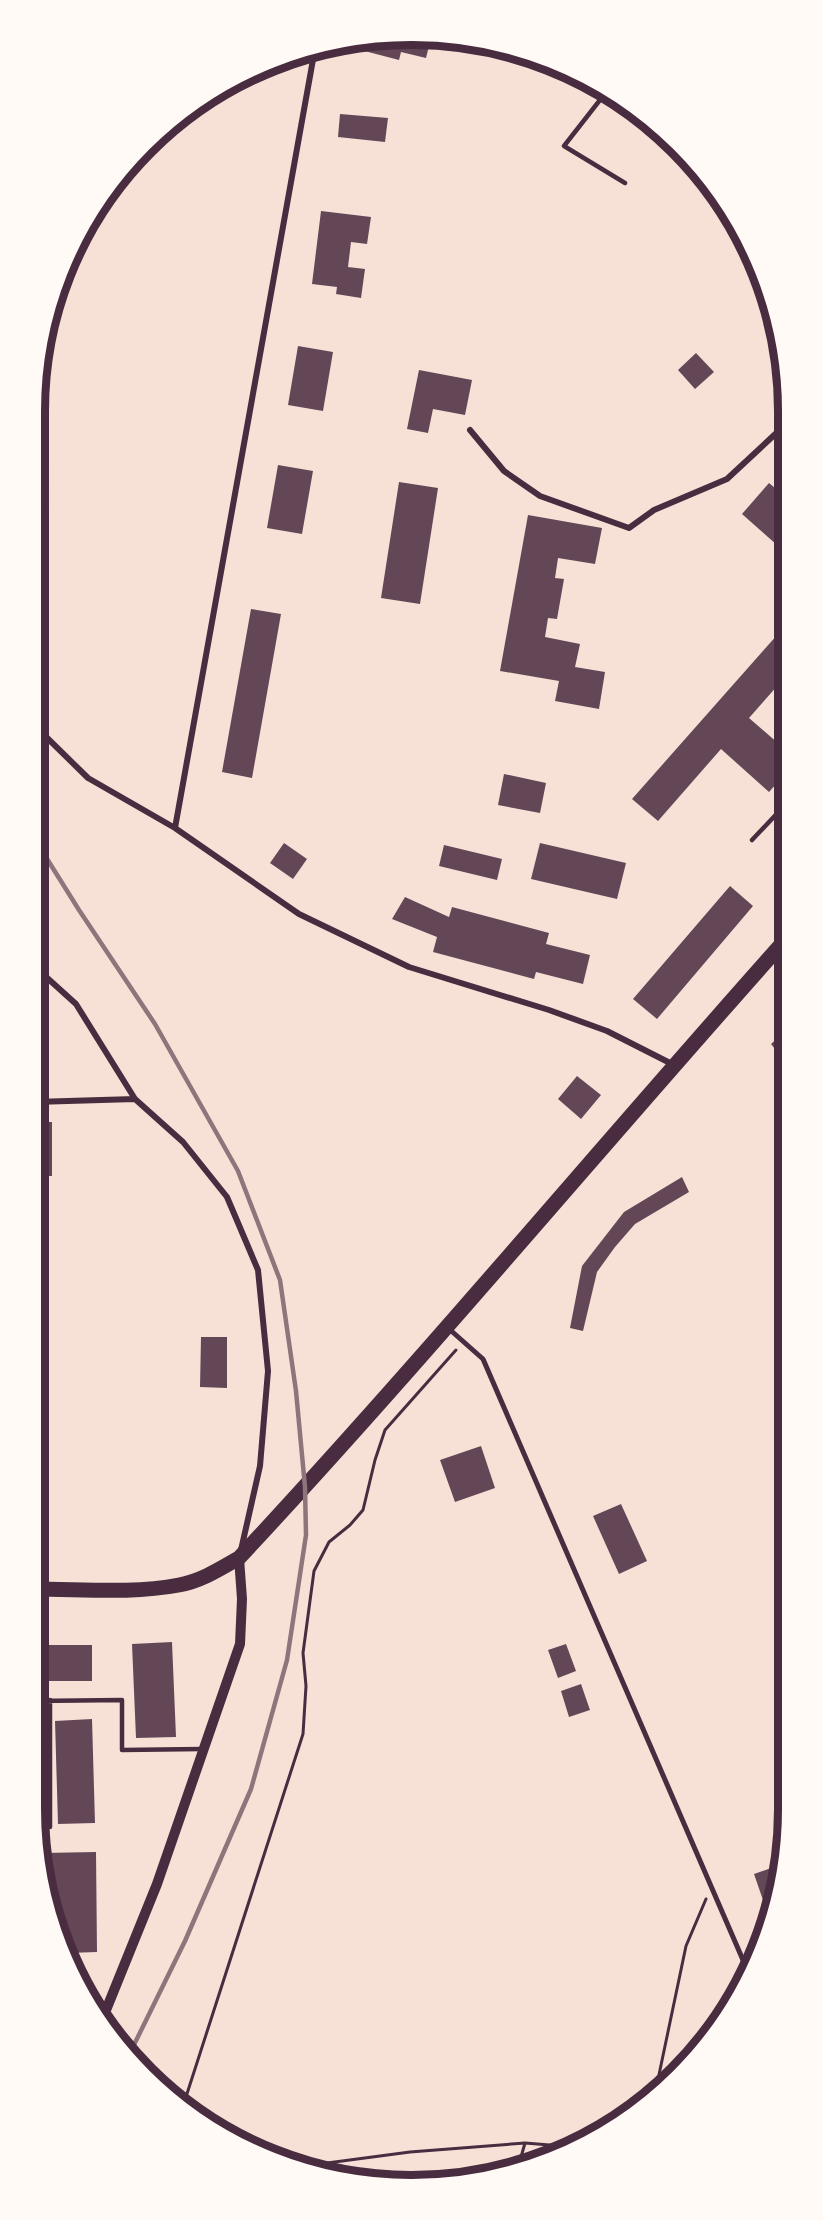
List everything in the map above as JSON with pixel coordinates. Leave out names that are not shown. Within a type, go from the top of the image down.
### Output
[{"type":"main road","points":[[45,1589],[141,1589],[181,1585],[211,1575],[239,1558],[447,1327],[778,948]]},
{"type":"street","points":[[175,828],[313,58]]},
{"type":"street","points":[[470,430],[504,471],[540,496],[628,528],[654,510],[727,479],[778,432]]},
{"type":"street","points":[[45,736],[88,777],[175,828],[299,914],[399,962],[607,1031],[674,1065]]},
{"type":"street","points":[[45,976],[76,1004],[135,1099],[183,1142],[227,1197],[258,1270],[268,1371],[260,1466],[239,1558],[242,1599],[240,1644],[157,1884],[106,2010]]},
{"type":"street","points":[[45,1102],[135,1099]]},
{"type":"street","points":[[447,1327],[483,1359],[744,1962]]},
{"type":"lane","points":[[601,98],[564,147],[625,183]]},
{"type":"lane","points":[[752,840],[778,812]]},
{"type":"lane","points":[[45,1700],[122,1700],[122,1750],[205,1749]]},
{"type":"lane","points":[[50,1700],[50,1827]]},
{"type":"path","points":[[186,2097],[303,1734],[306,1686],[303,1653],[314,1570],[329,1542],[363,1510],[385,1430],[464,1342]]},
{"type":"path","points":[[659,2079],[686,1946],[711,1887]]},
{"type":"path","points":[[321,2164],[410,2152],[525,2144],[555,2146]]},
{"type":"path","points":[[521,2159],[525,2144]]},
{"type":"building","points":[[429,46],[426,58],[401,52],[399,60],[357,49]]},
{"type":"building","points":[[340,114],[388,118],[385,142],[338,137]]},
{"type":"building","points":[[321,211],[371,217],[367,244],[351,242],[348,267],[365,269],[361,298],[336,294],[337,287],[312,284]]},
{"type":"building","points":[[298,346],[333,352],[323,411],[288,405]]},
{"type":"building","points":[[696,353],[714,372],[695,389],[678,370]]},
{"type":"building","points":[[419,370],[472,380],[465,415],[433,409],[428,433],[407,429]]},
{"type":"building","points":[[278,465],[313,471],[302,534],[267,528]]},
{"type":"building","points":[[399,482],[438,488],[420,604],[381,598]]},
{"type":"building","points":[[769,483],[778,490],[778,546],[742,514]]},
{"type":"building","points":[[528,515],[602,528],[595,564],[558,558],[555,578],[564,579],[557,619],[548,618],[545,637],[580,644],[575,667],[605,672],[599,709],[555,701],[559,681],[500,671]]},
{"type":"building","points":[[251,609],[281,614],[252,778],[222,772]]},
{"type":"building","points":[[778,634],[778,685],[749,718],[778,743],[778,782],[769,792],[721,749],[658,821],[632,799]]},
{"type":"building","points":[[504,774],[546,783],[540,813],[498,805]]},
{"type":"building","points":[[284,843],[307,859],[293,879],[270,863]]},
{"type":"building","points":[[540,843],[626,863],[617,899],[531,879]]},
{"type":"building","points":[[444,845],[502,859],[497,880],[439,866]]},
{"type":"building","points":[[730,886],[753,906],[657,1019],[633,999]]},
{"type":"building","points":[[405,897],[449,917],[452,907],[549,933],[546,944],[590,955],[583,984],[536,972],[534,979],[433,952],[437,937],[392,919]]},
{"type":"building","points":[[778,1037],[778,1053],[771,1044]]},
{"type":"building","points":[[577,1076],[601,1095],[581,1119],[558,1099]]},
{"type":"building","points":[[45,1122],[52,1122],[52,1176],[45,1176]]},
{"type":"building","points":[[682,1177],[689,1192],[635,1224],[597,1272],[583,1331],[570,1328],[582,1266],[624,1212]]},
{"type":"building","points":[[201,1337],[227,1337],[227,1388],[200,1387]]},
{"type":"building","points":[[481,1446],[495,1488],[455,1502],[440,1460]]},
{"type":"building","points":[[621,1504],[647,1561],[619,1574],[593,1516]]},
{"type":"building","points":[[172,1642],[176,1737],[136,1738],[132,1644]]},
{"type":"building","points":[[566,1644],[576,1671],[558,1678],[548,1650]]},
{"type":"building","points":[[45,1645],[92,1645],[92,1681],[45,1681]]},
{"type":"building","points":[[581,1684],[590,1710],[569,1717],[561,1691]]},
{"type":"building","points":[[92,1719],[95,1823],[58,1824],[55,1721]]},
{"type":"building","points":[[96,1852],[97,1952],[75,1953],[57,1904],[57,1884],[53,1884],[48,1853]]},
{"type":"building","points":[[773,1867],[765,1906],[765,1906],[754,1874]]},
{"type":"railway","points":[[45,856],[155,1024],[238,1171],[280,1280],[296,1391],[305,1487],[306,1535],[287,1660],[251,1789],[185,1941],[133,2047]]}]
